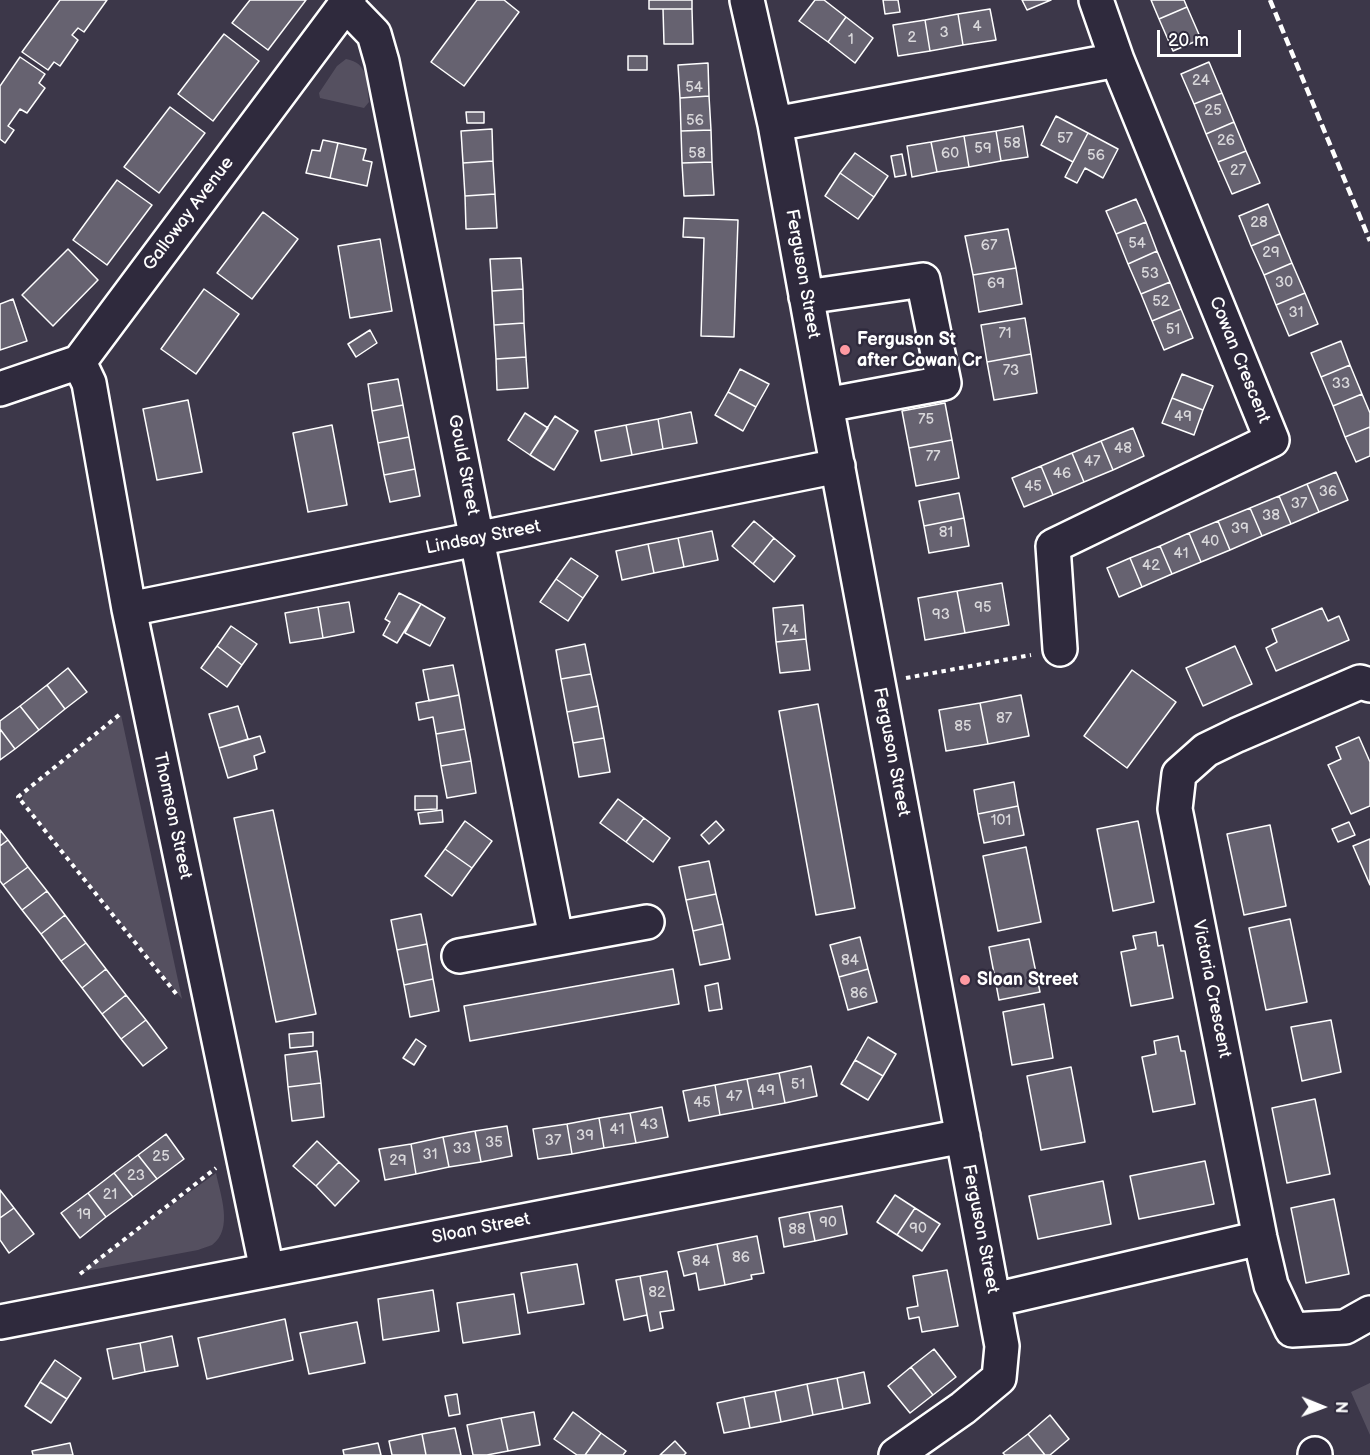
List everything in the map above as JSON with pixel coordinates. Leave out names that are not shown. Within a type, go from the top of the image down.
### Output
[{"type":"street","name":"Ferguson Street","points":[[747,0],[775,124],[1002,1346],[999,1378],[963,1408],[896,1455]]},
{"type":"street","name":"Cowan Crescent","points":[[1060,649],[1053,546],[1272,440],[1116,60],[1096,0]]},
{"type":"street","name":"Galloway Avenue","points":[[78,362],[348,3]]},
{"type":"street","name":"Gould Street","points":[[348,3],[374,34],[382,62],[556,937]]},
{"type":"street","points":[[775,124],[1116,60]]},
{"type":"street","points":[[806,297],[923,280],[944,383],[826,405]]},
{"type":"street","points":[[0,389],[78,362]]},
{"type":"street","name":"Thomson Street","points":[[78,362],[89,383],[129,609],[267,1270]]},
{"type":"street","name":"Lindsay Street","points":[[129,609],[838,466]]},
{"type":"street","name":"Victoria Crescent","points":[[1370,685],[1360,682],[1206,750],[1179,774],[1175,809],[1271,1285],[1292,1330],[1345,1327],[1370,1313]]},
{"type":"street","points":[[459,956],[647,922]]},
{"type":"street","name":"Sloan Street","points":[[0,1322],[963,1136]]},
{"type":"street","points":[[994,1300],[1260,1238]]},
{"type":"path","points":[[879,683],[1060,649]]},
{"type":"path","points":[[147,693],[18,797],[186,1006],[214,1017]]},
{"type":"path","points":[[72,1308],[74,1279],[223,1163],[243,1155]]},
{"type":"shaded area","points":[[346,59],[359,65],[365,74],[369,102],[364,108],[320,98],[319,93],[337,66]]},
{"type":"shaded area","points":[[121,715],[182,999],[22,801],[24,793]]},
{"type":"shaded area","points":[[216,1173],[224,1221],[219,1238],[212,1245],[198,1250],[80,1272]]},
{"type":"shaded area","points":[[1370,1383],[1370,1435],[1351,1392]]},
{"type":"building","points":[[60,0],[107,0],[84,32],[78,28],[72,35],[78,40],[60,66],[54,62],[48,70],[22,52]]},
{"type":"building","points":[[250,0],[306,0],[268,50],[232,23]]},
{"type":"building","points":[[477,0],[504,0],[519,12],[464,86],[431,62]]},
{"type":"building","points":[[649,0],[692,0],[692,9],[649,9]]},
{"type":"building","points":[[815,0],[824,0],[846,17],[828,42],[799,21]]},
{"type":"building","points":[[883,0],[898,0],[900,12],[885,14]]},
{"type":"building","points":[[1022,0],[1051,0],[1027,10]]},
{"type":"building","points":[[1151,0],[1184,0],[1187,7],[1159,19]]},
{"type":"building","points":[[1187,7],[1201,39],[1173,51],[1159,19]]},
{"type":"building","points":[[663,9],[692,9],[693,44],[664,44]]},
{"type":"building","points":[[990,9],[996,40],[963,45],[958,14]]},
{"type":"building","points":[[958,14],[963,45],[930,51],[925,20]]},
{"type":"building","points":[[846,17],[873,38],[855,63],[828,42]]},
{"type":"building","points":[[925,20],[930,51],[898,56],[893,25]]},
{"type":"building","points":[[224,34],[259,61],[213,121],[178,94]]},
{"type":"building","points":[[628,56],[647,56],[647,70],[628,70]]},
{"type":"building","points":[[20,57],[45,74],[39,83],[45,88],[27,113],[20,109],[8,126],[14,130],[5,143],[0,139],[0,86]]},
{"type":"building","points":[[1209,62],[1222,93],[1194,104],[1181,74]]},
{"type":"building","points":[[708,63],[709,96],[680,98],[678,65]]},
{"type":"building","points":[[1222,93],[1234,122],[1206,134],[1194,104]]},
{"type":"building","points":[[709,96],[711,130],[681,131],[680,98]]},
{"type":"building","points":[[170,107],[205,133],[159,193],[124,167]]},
{"type":"building","points":[[466,112],[484,112],[484,123],[467,123]]},
{"type":"building","points":[[1056,116],[1088,133],[1073,162],[1041,145]]},
{"type":"building","points":[[1234,122],[1246,151],[1218,162],[1206,134]]},
{"type":"building","points":[[1023,126],[1028,157],[1001,161],[996,131]]},
{"type":"building","points":[[492,129],[493,161],[463,163],[461,131]]},
{"type":"building","points":[[711,130],[712,162],[682,163],[681,131]]},
{"type":"building","points":[[996,131],[1001,161],[969,167],[964,136]]},
{"type":"building","points":[[1088,133],[1118,149],[1103,178],[1085,168],[1077,183],[1065,177]]},
{"type":"building","points":[[964,136],[969,167],[937,172],[931,142]]},
{"type":"building","points":[[323,140],[338,143],[330,178],[306,173],[312,150],[320,151]]},
{"type":"building","points":[[931,142],[937,172],[912,177],[907,146]]},
{"type":"building","points":[[338,143],[366,149],[363,160],[372,162],[367,186],[330,178]]},
{"type":"building","points":[[1246,151],[1260,183],[1232,194],[1218,162]]},
{"type":"building","points":[[855,153],[888,176],[874,197],[840,173]]},
{"type":"building","points":[[902,154],[906,175],[895,177],[891,156]]},
{"type":"building","points":[[493,161],[495,194],[465,196],[463,163]]},
{"type":"building","points":[[712,162],[714,195],[684,196],[682,163]]},
{"type":"building","points":[[840,173],[874,197],[858,219],[825,196]]},
{"type":"building","points":[[117,180],[152,205],[107,265],[73,240]]},
{"type":"building","points":[[495,194],[497,228],[466,229],[465,196]]},
{"type":"building","points":[[1136,199],[1146,222],[1116,234],[1106,211]]},
{"type":"building","points":[[1268,204],[1280,234],[1251,246],[1239,216]]},
{"type":"building","points":[[263,212],[298,239],[252,299],[217,273]]},
{"type":"building","points":[[684,218],[738,220],[734,337],[701,336],[704,238],[683,237]]},
{"type":"building","points":[[1146,222],[1157,251],[1128,264],[1116,234]]},
{"type":"building","points":[[1008,229],[1016,268],[973,275],[965,236]]},
{"type":"building","points":[[1280,234],[1292,263],[1264,275],[1251,246]]},
{"type":"building","points":[[380,239],[392,311],[350,318],[338,246]]},
{"type":"building","points":[[68,249],[98,280],[53,326],[22,295]]},
{"type":"building","points":[[1157,251],[1170,282],[1141,294],[1128,264]]},
{"type":"building","points":[[521,258],[523,289],[492,291],[490,259]]},
{"type":"building","points":[[1292,263],[1305,293],[1276,305],[1264,275]]},
{"type":"building","points":[[1016,268],[1022,304],[979,312],[973,275]]},
{"type":"building","points":[[1170,282],[1181,309],[1152,321],[1141,294]]},
{"type":"building","points":[[204,289],[239,314],[196,374],[161,349]]},
{"type":"building","points":[[523,289],[524,323],[494,325],[492,291]]},
{"type":"building","points":[[1305,293],[1318,324],[1289,336],[1276,305]]},
{"type":"building","points":[[13,299],[27,341],[0,350],[0,304]]},
{"type":"building","points":[[1181,309],[1193,338],[1164,350],[1152,321]]},
{"type":"building","points":[[1025,318],[1031,354],[987,362],[981,325]]},
{"type":"building","points":[[524,323],[526,357],[496,359],[494,325]]},
{"type":"building","points":[[370,330],[377,343],[356,357],[348,344]]},
{"type":"building","points":[[1341,341],[1350,365],[1321,377],[1311,353]]},
{"type":"building","points":[[1031,354],[1037,393],[994,400],[987,362]]},
{"type":"building","points":[[526,357],[528,388],[497,390],[496,359]]},
{"type":"building","points":[[1350,365],[1362,394],[1333,406],[1321,377]]},
{"type":"building","points":[[740,369],[769,384],[756,407],[728,392]]},
{"type":"building","points":[[1182,374],[1213,386],[1203,410],[1172,398]]},
{"type":"building","points":[[398,379],[403,405],[372,411],[368,384]]},
{"type":"building","points":[[728,392],[756,407],[743,431],[715,415]]},
{"type":"building","points":[[1362,394],[1370,413],[1370,427],[1345,437],[1333,406]]},
{"type":"building","points":[[1172,398],[1203,410],[1194,435],[1162,423]]},
{"type":"building","points":[[188,400],[202,472],[157,480],[143,409]]},
{"type":"building","points":[[945,403],[952,440],[909,448],[902,411]]},
{"type":"building","points":[[403,405],[409,437],[378,443],[372,411]]},
{"type":"building","points":[[691,412],[697,443],[663,449],[658,419]]},
{"type":"building","points":[[525,413],[548,428],[530,455],[508,440]]},
{"type":"building","points":[[555,416],[578,431],[554,470],[530,455]]},
{"type":"building","points":[[658,419],[663,449],[632,455],[626,425]]},
{"type":"building","points":[[332,425],[347,505],[308,512],[293,433]]},
{"type":"building","points":[[626,425],[632,455],[601,461],[595,431]]},
{"type":"building","points":[[1370,427],[1370,456],[1356,462],[1345,437]]},
{"type":"building","points":[[1133,428],[1144,456],[1113,470],[1101,441]]},
{"type":"building","points":[[409,437],[415,469],[384,475],[378,443]]},
{"type":"building","points":[[952,440],[959,478],[916,486],[909,448]]},
{"type":"building","points":[[1101,441],[1113,470],[1084,482],[1072,453]]},
{"type":"building","points":[[1072,453],[1084,482],[1053,495],[1041,466]]},
{"type":"building","points":[[1041,466],[1053,495],[1024,507],[1012,478]]},
{"type":"building","points":[[415,469],[420,496],[390,502],[384,475]]},
{"type":"building","points":[[1336,472],[1348,500],[1319,512],[1307,484]]},
{"type":"building","points":[[1307,484],[1319,512],[1291,524],[1279,496]]},
{"type":"building","points":[[959,493],[964,518],[924,526],[919,501]]},
{"type":"building","points":[[1279,496],[1291,524],[1262,536],[1250,508]]},
{"type":"building","points":[[1250,508],[1262,536],[1230,550],[1218,521]]},
{"type":"building","points":[[964,518],[969,546],[929,553],[924,526]]},
{"type":"building","points":[[754,521],[774,538],[753,564],[732,546]]},
{"type":"building","points":[[1218,521],[1230,550],[1201,562],[1189,533]]},
{"type":"building","points":[[712,531],[718,560],[684,567],[678,538]]},
{"type":"building","points":[[1189,533],[1201,562],[1172,574],[1160,546]]},
{"type":"building","points":[[678,538],[684,567],[654,573],[648,544]]},
{"type":"building","points":[[774,538],[795,556],[774,582],[753,564]]},
{"type":"building","points":[[648,544],[654,573],[622,580],[616,551]]},
{"type":"building","points":[[1160,546],[1172,574],[1142,587],[1130,558]]},
{"type":"building","points":[[571,558],[598,576],[583,598],[556,579]]},
{"type":"building","points":[[1130,558],[1142,587],[1119,597],[1107,568]]},
{"type":"building","points":[[556,579],[583,598],[568,621],[540,602]]},
{"type":"building","points":[[1002,583],[1009,625],[965,633],[957,591]]},
{"type":"building","points":[[957,591],[965,633],[925,640],[918,598]]},
{"type":"building","points":[[399,593],[421,604],[397,643],[383,635],[390,622],[385,619]]},
{"type":"building","points":[[349,602],[354,632],[323,638],[318,607]]},
{"type":"building","points":[[421,604],[445,618],[430,646],[405,633]]},
{"type":"building","points":[[803,605],[806,639],[776,642],[773,608]]},
{"type":"building","points":[[318,607],[323,638],[290,643],[285,613]]},
{"type":"building","points":[[1322,608],[1328,621],[1339,616],[1349,640],[1276,671],[1266,648],[1277,642],[1272,629]]},
{"type":"building","points":[[231,626],[257,644],[242,665],[217,646]]},
{"type":"building","points":[[806,639],[810,670],[780,673],[776,642]]},
{"type":"building","points":[[585,644],[591,674],[561,679],[556,650]]},
{"type":"building","points":[[217,646],[242,665],[227,687],[201,668]]},
{"type":"building","points":[[1235,646],[1252,684],[1203,706],[1186,668]]},
{"type":"building","points":[[453,665],[459,695],[429,701],[423,670]]},
{"type":"building","points":[[68,668],[87,692],[65,709],[47,685]]},
{"type":"building","points":[[1132,670],[1176,702],[1127,768],[1084,736]]},
{"type":"building","points":[[591,674],[598,706],[567,712],[561,679]]},
{"type":"building","points":[[47,685],[65,709],[39,730],[20,706]]},
{"type":"building","points":[[459,695],[465,729],[436,734],[433,717],[419,720],[416,703]]},
{"type":"building","points":[[1021,695],[1029,736],[988,744],[980,703]]},
{"type":"building","points":[[980,703],[988,744],[946,751],[939,710]]},
{"type":"building","points":[[818,704],[855,908],[816,915],[779,711]]},
{"type":"building","points":[[20,706],[39,730],[15,749],[0,729],[0,721]]},
{"type":"building","points":[[238,706],[248,739],[219,748],[209,714]]},
{"type":"building","points":[[598,706],[604,738],[573,743],[567,712]]},
{"type":"building","points":[[0,729],[15,749],[0,760]]},
{"type":"building","points":[[465,729],[471,761],[441,766],[436,734]]},
{"type":"building","points":[[260,736],[265,752],[254,756],[257,769],[228,778],[219,748]]},
{"type":"building","points":[[1359,737],[1370,762],[1370,806],[1351,814],[1328,765],[1341,759],[1336,747]]},
{"type":"building","points":[[604,738],[610,772],[579,777],[573,743]]},
{"type":"building","points":[[471,761],[476,793],[447,798],[441,766]]},
{"type":"building","points":[[1014,782],[1018,806],[978,814],[974,790]]},
{"type":"building","points":[[415,796],[437,796],[437,809],[415,810]]},
{"type":"building","points":[[618,799],[644,818],[626,842],[600,823]]},
{"type":"building","points":[[1018,806],[1024,835],[984,843],[978,814]]},
{"type":"building","points":[[273,810],[316,1014],[276,1022],[234,818]]},
{"type":"building","points":[[442,810],[443,822],[420,824],[418,813]]},
{"type":"building","points":[[644,818],[670,838],[653,862],[626,842]]},
{"type":"building","points":[[465,821],[492,841],[472,868],[445,849]]},
{"type":"building","points":[[716,821],[724,830],[709,844],[701,835]]},
{"type":"building","points":[[1138,821],[1154,902],[1113,911],[1097,829]]},
{"type":"building","points":[[1349,822],[1355,835],[1338,842],[1332,829]]},
{"type":"building","points":[[1270,825],[1286,906],[1244,915],[1227,834]]},
{"type":"building","points":[[0,830],[8,840],[0,846]]},
{"type":"building","points":[[1370,839],[1370,885],[1353,846]]},
{"type":"building","points":[[8,840],[28,867],[3,885],[0,881],[0,846]]},
{"type":"building","points":[[1026,847],[1041,922],[998,931],[983,856]]},
{"type":"building","points":[[445,849],[472,868],[452,896],[425,876]]},
{"type":"building","points":[[709,861],[716,894],[686,900],[679,867]]},
{"type":"building","points":[[28,867],[47,891],[22,910],[3,885]]},
{"type":"building","points":[[47,891],[65,915],[41,934],[22,910]]},
{"type":"building","points":[[716,894],[723,924],[693,931],[686,900]]},
{"type":"building","points":[[421,914],[427,944],[397,950],[391,920]]},
{"type":"building","points":[[65,915],[86,943],[61,961],[41,934]]},
{"type":"building","points":[[1290,919],[1307,1002],[1266,1010],[1249,928]]},
{"type":"building","points":[[723,924],[730,959],[700,965],[693,931]]},
{"type":"building","points":[[1156,932],[1158,946],[1163,945],[1173,998],[1131,1006],[1121,952],[1136,949],[1133,936]]},
{"type":"building","points":[[860,937],[868,969],[839,977],[830,945]]},
{"type":"building","points":[[1029,939],[1040,992],[999,1000],[989,947]]},
{"type":"building","points":[[86,943],[106,969],[82,988],[61,961]]},
{"type":"building","points":[[427,944],[433,979],[404,985],[397,950]]},
{"type":"building","points":[[106,969],[126,995],[102,1014],[82,988]]},
{"type":"building","points":[[673,969],[679,1004],[470,1041],[464,1006]]},
{"type":"building","points":[[868,969],[877,1002],[848,1010],[839,977]]},
{"type":"building","points":[[433,979],[439,1011],[410,1017],[404,985]]},
{"type":"building","points":[[718,983],[722,1009],[709,1011],[705,986]]},
{"type":"building","points":[[126,995],[146,1020],[121,1039],[102,1014]]},
{"type":"building","points":[[1044,1004],[1053,1058],[1012,1065],[1003,1012]]},
{"type":"building","points":[[146,1020],[167,1048],[143,1066],[121,1039]]},
{"type":"building","points":[[1331,1020],[1341,1072],[1302,1081],[1291,1027]]},
{"type":"building","points":[[313,1032],[313,1046],[290,1048],[289,1034]]},
{"type":"building","points":[[1178,1036],[1181,1051],[1185,1051],[1195,1104],[1153,1112],[1142,1057],[1156,1054],[1154,1041]]},
{"type":"building","points":[[868,1037],[896,1054],[883,1076],[855,1060]]},
{"type":"building","points":[[416,1039],[426,1046],[414,1065],[403,1058]]},
{"type":"building","points":[[317,1051],[321,1083],[288,1087],[285,1055]]},
{"type":"building","points":[[855,1060],[883,1076],[868,1100],[841,1084]]},
{"type":"building","points":[[811,1066],[817,1096],[785,1103],[779,1073]]},
{"type":"building","points":[[1071,1067],[1085,1142],[1041,1150],[1027,1076]]},
{"type":"building","points":[[779,1073],[785,1103],[753,1109],[747,1079]]},
{"type":"building","points":[[747,1079],[753,1109],[720,1115],[715,1085]]},
{"type":"building","points":[[321,1083],[324,1117],[292,1121],[288,1087]]},
{"type":"building","points":[[715,1085],[720,1115],[689,1121],[683,1091]]},
{"type":"building","points":[[1315,1099],[1330,1174],[1287,1183],[1272,1108]]},
{"type":"building","points":[[662,1107],[668,1137],[636,1143],[630,1113]]},
{"type":"building","points":[[630,1113],[636,1143],[604,1148],[599,1118]]},
{"type":"building","points":[[599,1118],[604,1148],[572,1154],[567,1124]]},
{"type":"building","points":[[567,1124],[572,1154],[538,1159],[533,1129]]},
{"type":"building","points":[[507,1126],[512,1156],[481,1162],[475,1131]]},
{"type":"building","points":[[475,1131],[481,1162],[449,1167],[443,1137]]},
{"type":"building","points":[[166,1134],[184,1159],[157,1179],[138,1155]]},
{"type":"building","points":[[443,1137],[449,1167],[416,1174],[411,1144]]},
{"type":"building","points":[[317,1141],[339,1162],[316,1186],[293,1166]]},
{"type":"building","points":[[411,1144],[416,1174],[385,1180],[379,1149]]},
{"type":"building","points":[[138,1155],[157,1179],[133,1197],[114,1173]]},
{"type":"building","points":[[1205,1161],[1214,1204],[1139,1219],[1130,1176]]},
{"type":"building","points":[[339,1162],[359,1181],[335,1206],[316,1186]]},
{"type":"building","points":[[114,1173],[133,1197],[106,1217],[88,1193]]},
{"type":"building","points":[[1103,1181],[1111,1224],[1038,1239],[1029,1196]]},
{"type":"building","points":[[0,1190],[14,1208],[0,1218]]},
{"type":"building","points":[[88,1193],[106,1217],[80,1238],[61,1213]]},
{"type":"building","points":[[895,1195],[915,1208],[897,1235],[877,1222]]},
{"type":"building","points":[[1334,1199],[1349,1274],[1306,1283],[1291,1208]]},
{"type":"building","points":[[842,1206],[847,1234],[815,1241],[809,1212]]},
{"type":"building","points":[[14,1208],[34,1234],[9,1253],[0,1240],[0,1218]]},
{"type":"building","points":[[915,1208],[940,1224],[922,1251],[897,1235]]},
{"type":"building","points":[[809,1212],[815,1241],[784,1247],[779,1218]]},
{"type":"building","points":[[757,1236],[764,1273],[751,1275],[752,1279],[725,1285],[717,1244]]},
{"type":"building","points":[[717,1244],[725,1285],[699,1290],[696,1273],[684,1276],[678,1252]]},
{"type":"building","points":[[577,1264],[584,1304],[528,1313],[521,1273]]},
{"type":"building","points":[[947,1270],[958,1326],[922,1332],[919,1317],[909,1319],[907,1308],[918,1306],[913,1276]]},
{"type":"building","points":[[667,1271],[674,1310],[660,1312],[663,1328],[650,1331],[640,1276]]},
{"type":"building","points":[[640,1276],[647,1315],[624,1320],[616,1280]]},
{"type":"building","points":[[433,1290],[439,1331],[383,1340],[378,1299]]},
{"type":"building","points":[[514,1294],[520,1334],[463,1343],[457,1303]]},
{"type":"building","points":[[285,1319],[293,1360],[207,1379],[198,1338]]},
{"type":"building","points":[[357,1322],[365,1363],[309,1374],[300,1333]]},
{"type":"building","points":[[172,1336],[178,1366],[145,1372],[140,1343]]},
{"type":"building","points":[[140,1343],[145,1372],[113,1379],[107,1349]]},
{"type":"building","points":[[934,1349],[956,1377],[933,1395],[911,1367]]},
{"type":"building","points":[[55,1360],[81,1378],[67,1399],[40,1382]]},
{"type":"building","points":[[911,1367],[933,1395],[910,1413],[888,1386]]},
{"type":"building","points":[[864,1372],[870,1403],[843,1409],[837,1378]]},
{"type":"building","points":[[837,1378],[843,1409],[813,1415],[807,1384]]},
{"type":"building","points":[[40,1382],[67,1399],[51,1423],[25,1406]]},
{"type":"building","points":[[807,1384],[813,1415],[781,1422],[775,1391]]},
{"type":"building","points":[[775,1391],[781,1422],[750,1428],[744,1397]]},
{"type":"building","points":[[457,1394],[460,1414],[449,1416],[445,1396]]},
{"type":"building","points":[[744,1397],[750,1428],[724,1433],[717,1403]]},
{"type":"building","points":[[534,1412],[540,1445],[508,1451],[501,1418]]},
{"type":"building","points":[[573,1412],[601,1433],[585,1455],[577,1455],[554,1439]]},
{"type":"building","points":[[1050,1415],[1069,1439],[1050,1455],[1045,1455],[1028,1434]]},
{"type":"building","points":[[501,1418],[508,1451],[473,1455],[467,1425]]},
{"type":"building","points":[[455,1428],[461,1455],[426,1455],[422,1434]]},
{"type":"building","points":[[601,1433],[626,1451],[623,1455],[585,1455]]},
{"type":"building","points":[[422,1434],[426,1455],[392,1455],[389,1441]]},
{"type":"building","points":[[1028,1434],[1045,1455],[1005,1455],[1003,1453]]},
{"type":"building","points":[[675,1441],[686,1453],[684,1455],[660,1455]]},
{"type":"building","points":[[70,1443],[73,1455],[33,1455],[32,1451]]},
{"type":"building","points":[[378,1443],[381,1455],[344,1455],[343,1450]]},
{"type":"railway","points":[[1270,0],[1370,241]]},
{"type":"place","name":"Ferguson St after Cowan Cr","points":[[845,350]]},
{"type":"place","name":"Sloan Street","points":[[965,980]]}]
